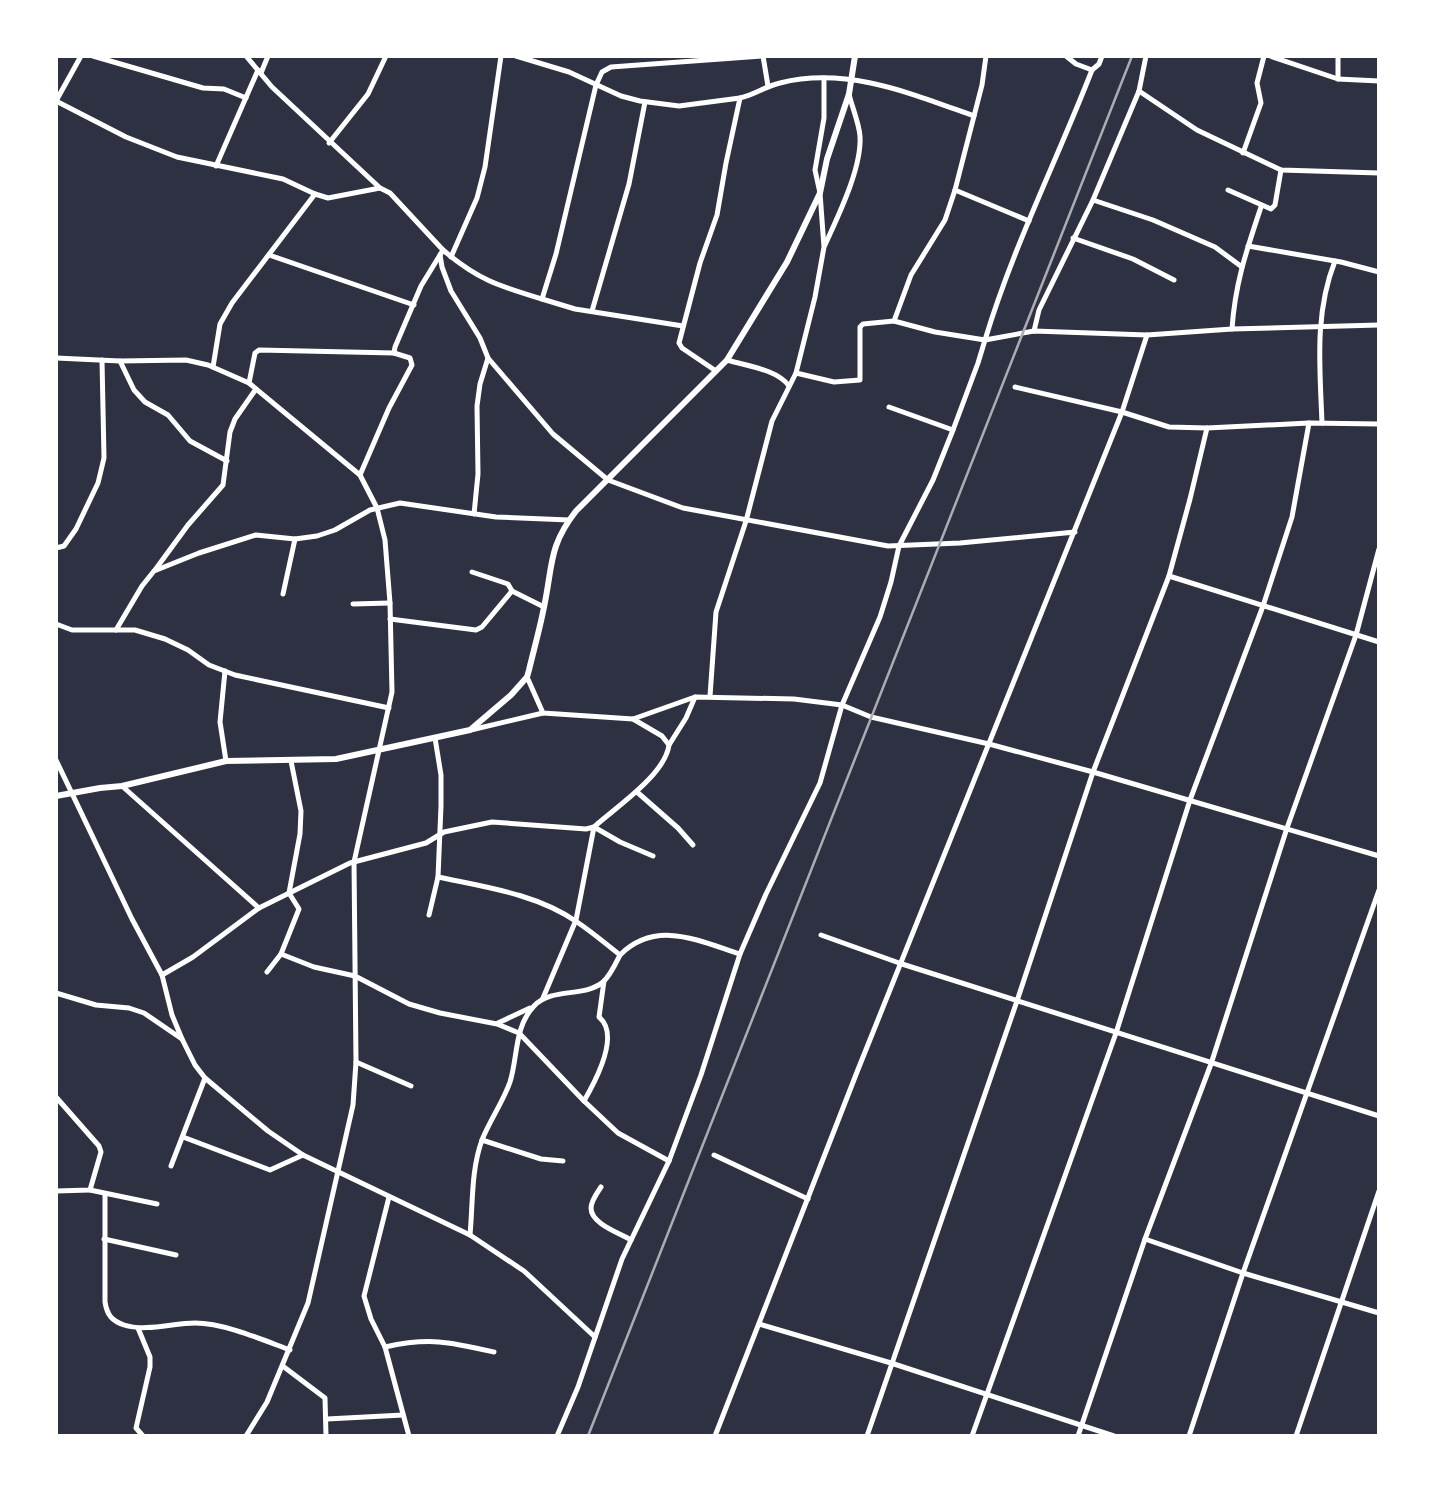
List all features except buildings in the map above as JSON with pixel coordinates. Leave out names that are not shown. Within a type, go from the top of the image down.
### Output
[{"type":"street","points":[[81,56],[56,101],[126,137],[177,157],[283,179],[328,198],[380,188]]},
{"type":"street","points":[[93,56],[203,88],[224,89],[246,98]]},
{"type":"street","points":[[246,56],[330,143],[380,188],[390,193],[442,252],[476,276],[499,286],[575,309],[683,326]]},
{"type":"street","points":[[216,166],[268,56]]},
{"type":"street","points":[[330,143],[368,94],[386,56]]},
{"type":"street","points":[[451,257],[477,198],[485,167],[501,56]]},
{"type":"street","points":[[516,56],[569,72],[621,96],[645,102],[679,106],[740,99],[782,82],[852,78],[902,90],[974,116]]},
{"type":"street","points":[[542,299],[556,254],[596,85],[602,72],[611,67],[763,56],[768,86]]},
{"type":"street","points":[[470,730],[511,695],[527,677],[544,607],[552,554],[561,530],[727,360],[787,262],[820,193],[827,159],[849,94],[855,56]]},
{"type":"street","points":[[894,321],[911,275],[945,220],[974,116],[986,56]]},
{"type":"street","points":[[1066,56],[1076,64],[1092,70]]},
{"type":"street","points":[[557,1436],[578,1387],[608,1294],[669,1161],[701,1076],[740,954],[820,783],[842,705],[880,617],[899,546],[933,480],[953,430],[1007,272],[1092,70],[1099,64],[1102,56]]},
{"type":"street","points":[[1034,331],[1039,310],[1093,200],[1139,91],[1146,56]]},
{"type":"street","points":[[1243,153],[1261,103],[1257,83],[1264,56]]},
{"type":"street","points":[[1270,56],[1338,79],[1379,81]]},
{"type":"street","points":[[1338,56],[1338,79]]},
{"type":"street","points":[[824,78],[824,118],[815,170],[820,193],[824,247]]},
{"type":"street","points":[[1139,91],[1197,130],[1281,170],[1379,173]]},
{"type":"street","points":[[710,696],[716,612],[746,521],[772,421],[796,373],[815,298],[824,247],[856,167],[860,136],[849,94]]},
{"type":"street","points":[[716,371],[680,346],[700,263],[717,215],[740,99]]},
{"type":"street","points":[[592,311],[629,184],[645,102]]},
{"type":"street","points":[[1228,190],[1261,206],[1273,208],[1281,170]]},
{"type":"street","points":[[955,190],[1030,221]]},
{"type":"street","points":[[213,367],[220,324],[232,303],[315,194]]},
{"type":"street","points":[[1093,200],[1153,220],[1215,247],[1242,267]]},
{"type":"street","points":[[1232,329],[1234,295],[1261,206]]},
{"type":"street","points":[[1073,238],[1133,259],[1174,280]]},
{"type":"street","points":[[1248,246],[1335,261],[1379,272]]},
{"type":"street","points":[[394,353],[421,286],[442,252]]},
{"type":"street","points":[[442,252],[442,267],[452,291],[480,338],[488,358],[553,433],[608,480],[683,508],[888,546],[960,543],[1074,532]]},
{"type":"street","points":[[269,255],[414,304]]},
{"type":"street","points":[[1322,423],[1319,327],[1324,294],[1335,261]]},
{"type":"street","points":[[796,373],[834,382],[858,382],[861,377],[858,355],[860,327],[863,324],[894,321],[935,332],[985,340],[1034,331],[1147,335],[1232,329],[1379,325]]},
{"type":"street","points":[[715,1436],[1122,412],[1147,335]]},
{"type":"street","points":[[249,383],[255,353],[259,350],[394,353],[410,358],[412,365],[388,408],[360,475]]},
{"type":"street","points":[[56,358],[186,360],[213,367],[249,383],[360,475],[377,508],[385,540],[392,692],[354,862],[354,1105],[314,1281],[284,1367],[246,1436]]},
{"type":"street","points":[[474,514],[478,474],[477,406],[488,358]]},
{"type":"street","points":[[56,548],[64,546],[76,529],[98,483],[104,458],[102,360]]},
{"type":"street","points":[[120,360],[134,390],[145,402],[168,415],[190,441],[227,461]]},
{"type":"street","points":[[727,360],[771,373],[789,386]]},
{"type":"street","points":[[1014,387],[1122,412],[1169,426],[1207,428],[1309,423],[1379,424]]},
{"type":"street","points":[[116,630],[142,586],[223,485],[230,432],[235,419],[256,389]]},
{"type":"street","points":[[888,407],[953,430]]},
{"type":"street","points":[[972,1436],[1116,1033],[1190,800],[1263,606],[1292,517],[1309,423]]},
{"type":"street","points":[[867,1436],[1093,772],[1169,576],[1191,499],[1207,428]]},
{"type":"street","points":[[154,571],[256,535],[295,539],[335,530],[377,508],[400,503],[496,517],[569,520]]},
{"type":"street","points":[[283,594],[295,539]]},
{"type":"street","points":[[1078,1436],[1145,1239],[1210,1064],[1287,828],[1356,635],[1379,549]]},
{"type":"street","points":[[472,572],[508,584],[512,591],[544,607]]},
{"type":"street","points":[[1169,576],[1379,642]]},
{"type":"street","points":[[390,618],[476,630],[482,627],[512,591]]},
{"type":"street","points":[[353,604],[390,603]]},
{"type":"street","points":[[56,624],[72,630],[135,629],[165,639],[209,664],[246,678],[389,708]]},
{"type":"street","points":[[225,671],[220,722],[226,761]]},
{"type":"street","points":[[527,677],[543,713]]},
{"type":"street","points":[[162,975],[193,957],[260,908],[354,862],[426,843],[439,834],[492,822],[586,829],[594,827],[637,792],[668,753],[669,745],[687,718],[695,696]]},
{"type":"street","points":[[56,796],[122,786],[226,761],[336,759],[543,713],[633,719],[695,696],[794,699],[842,705],[871,717],[989,744],[1379,856]]},
{"type":"street","points":[[633,719],[662,736],[669,745]]},
{"type":"street","points":[[429,915],[438,877],[442,775],[435,738]]},
{"type":"street","points":[[56,760],[132,919],[162,975],[172,1015],[182,1039],[205,1078],[268,1131],[303,1155],[470,1235],[524,1271],[594,1337]]},
{"type":"street","points":[[267,972],[281,954],[299,909],[289,893],[300,834],[301,811],[291,761]]},
{"type":"street","points":[[122,786],[260,908]]},
{"type":"street","points":[[637,792],[693,845]]},
{"type":"street","points":[[594,827],[653,856]]},
{"type":"street","points":[[497,1024],[533,1007],[543,998],[576,920],[594,827]]},
{"type":"street","points":[[438,877],[510,892],[576,920],[620,955]]},
{"type":"street","points":[[1189,1436],[1243,1273],[1379,890]]},
{"type":"street","points":[[584,1101],[596,1079],[608,1041],[607,1028],[599,1017],[604,981],[620,955],[642,939],[659,935],[683,936],[740,954]]},
{"type":"street","points":[[821,935],[1210,1064],[1379,1116]]},
{"type":"street","points":[[281,954],[314,967],[355,976],[409,1004],[497,1024],[519,1033],[618,1133],[669,1161]]},
{"type":"street","points":[[543,998],[590,988],[604,981]]},
{"type":"street","points":[[56,993],[96,1005],[129,1008],[144,1013],[182,1039]]},
{"type":"street","points":[[470,1235],[473,1172],[482,1140],[510,1082],[519,1033],[533,1007]]},
{"type":"street","points":[[356,1062],[411,1086]]},
{"type":"street","points":[[172,1166],[205,1078]]},
{"type":"street","points":[[56,1097],[100,1149],[90,1190]]},
{"type":"street","points":[[183,1137],[270,1170],[303,1155]]},
{"type":"street","points":[[482,1140],[541,1159],[563,1161]]},
{"type":"street","points":[[714,1155],[808,1199]]},
{"type":"street","points":[[601,1186],[591,1208],[593,1216],[632,1240]]},
{"type":"street","points":[[56,1191],[90,1190],[157,1204]]},
{"type":"street","points":[[1296,1436],[1379,1191]]},
{"type":"street","points":[[105,1195],[106,1312],[111,1319],[138,1328],[208,1324],[290,1350]]},
{"type":"street","points":[[389,1197],[364,1296],[385,1347],[409,1436]]},
{"type":"street","points":[[104,1239],[176,1255]]},
{"type":"street","points":[[1145,1239],[1243,1273],[1379,1313]]},
{"type":"street","points":[[759,1324],[891,1363],[1114,1436]]},
{"type":"street","points":[[138,1328],[150,1357],[136,1427],[144,1436]]},
{"type":"street","points":[[385,1347],[407,1342],[442,1340],[494,1352]]},
{"type":"street","points":[[284,1367],[326,1398],[326,1436]]},
{"type":"street","points":[[327,1419],[403,1415]]},
{"type":"railway","points":[[588,1436],[1132,56]]}]
